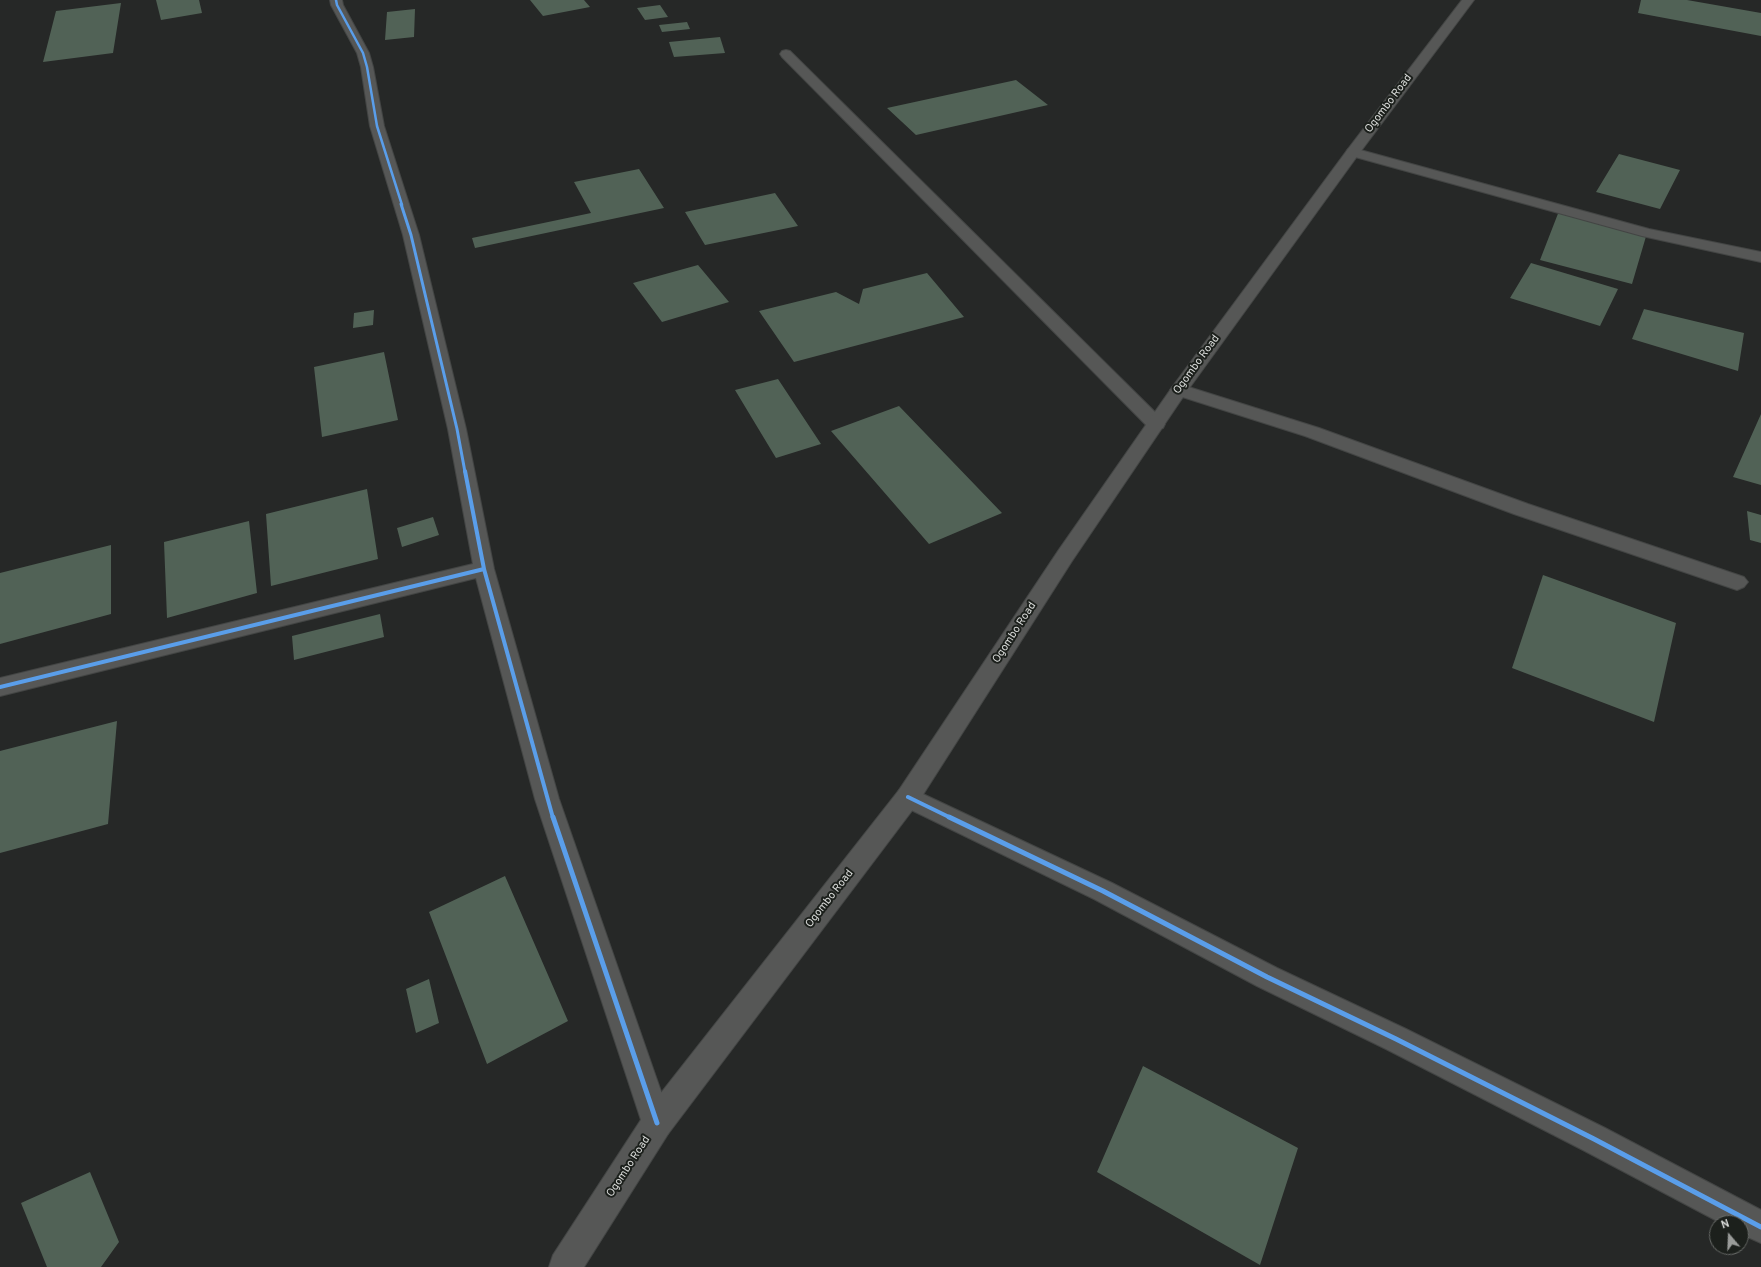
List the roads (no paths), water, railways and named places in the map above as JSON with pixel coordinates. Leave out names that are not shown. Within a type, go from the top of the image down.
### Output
[{"type":"street","points":[[336,0],[336,5],[363,53],[367,67],[377,126],[411,235],[458,429],[484,570],[547,799],[658,1123]]},
{"type":"street","name":"Ogombo Road","points":[[565,1267],[658,1123],[908,798],[1065,556],[1179,390],[1353,152],[1468,0]]},
{"type":"street","points":[[786,54],[1156,424]]},
{"type":"street","points":[[1353,152],[1647,233],[1761,257]]},
{"type":"street","points":[[1179,390],[1312,432],[1521,509],[1737,582]]},
{"type":"street","points":[[0,687],[484,570]]},
{"type":"street","points":[[908,798],[1103,892],[1266,977],[1396,1039],[1594,1139],[1761,1227]]}]
